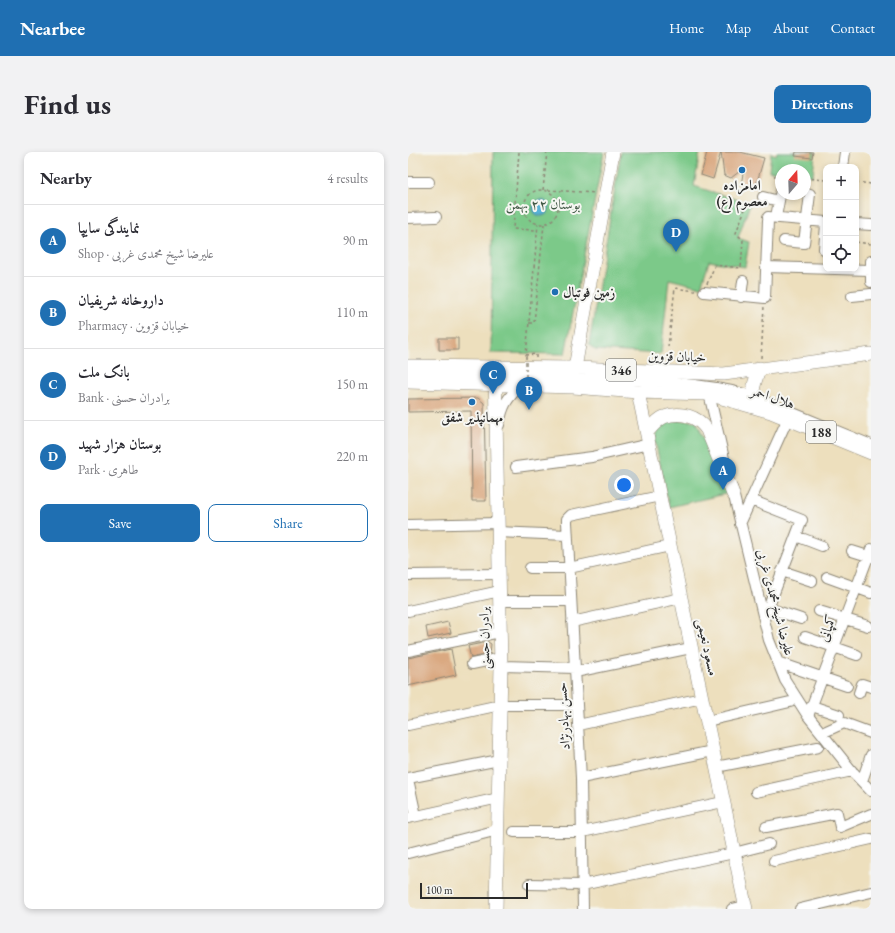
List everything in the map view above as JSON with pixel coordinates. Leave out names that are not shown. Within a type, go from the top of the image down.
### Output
[{"type":"main road","points":[[575,368],[613,152]]},
{"type":"main road","name":"خیابان قزوین","points":[[408,382],[575,368],[724,374],[871,354]]},
{"type":"main road","name":"خیابان قزوین","points":[[408,366],[496,375],[523,390],[573,387],[638,392],[708,390]]},
{"type":"main road","points":[[756,398],[754,393],[754,385],[760,368]]},
{"type":"main road","name":"برادران حسنی","points":[[496,375],[500,632],[502,663],[496,909]]},
{"type":"main road","name":"هلال احمر","points":[[708,390],[788,418],[871,453]]},
{"type":"main road","name":"مسعود نعیمی","points":[[638,392],[745,908]]},
{"type":"main road","name":"188","points":[[756,398],[757,401],[771,412]]},
{"type":"main road","points":[[648,438],[658,421],[670,416],[688,415],[697,419],[707,430],[733,494]]},
{"type":"street","points":[[843,164],[845,152]]},
{"type":"street","points":[[408,182],[430,182]]},
{"type":"street","points":[[704,292],[765,298],[766,267],[771,218],[779,201],[763,197]]},
{"type":"street","points":[[784,241],[804,243],[810,200]]},
{"type":"street","points":[[408,218],[436,217]]},
{"type":"street","points":[[771,218],[823,222]]},
{"type":"street","points":[[859,224],[871,225]]},
{"type":"street","points":[[766,267],[871,266],[871,282]]},
{"type":"street","points":[[741,296],[742,281]]},
{"type":"street","points":[[852,296],[871,294]]},
{"type":"street","points":[[408,373],[496,375],[623,381],[708,390],[729,390],[756,398],[871,445]]},
{"type":"street","name":"علیرضا شیخ محمدی غربی","points":[[706,373],[708,390],[740,524],[764,619],[777,662],[785,680],[808,716],[852,771],[871,791]]},
{"type":"street","points":[[502,663],[499,529],[499,424],[509,396],[523,390]]},
{"type":"street","points":[[740,524],[788,418]]},
{"type":"street","points":[[516,467],[592,457],[648,438]]},
{"type":"street","name":"حسن بهادرنژاد","points":[[583,909],[581,778],[566,522],[568,517],[571,515],[660,496]]},
{"type":"street","points":[[751,500],[802,520],[764,619]]},
{"type":"street","points":[[408,524],[499,529],[567,535]]},
{"type":"street","points":[[796,536],[822,546]]},
{"type":"street","points":[[530,568],[569,568],[670,546]]},
{"type":"street","points":[[852,551],[870,554]]},
{"type":"street","name":"کمپانی","points":[[808,716],[870,554]]},
{"type":"street","points":[[782,571],[812,581]]},
{"type":"street","points":[[408,575],[499,574]]},
{"type":"street","points":[[827,577],[871,593]]},
{"type":"street","points":[[408,612],[500,597],[571,601]]},
{"type":"street","points":[[572,622],[681,598]]},
{"type":"street","points":[[768,608],[801,619]]},
{"type":"street","points":[[819,611],[868,626]]},
{"type":"street","points":[[408,651],[500,632]]},
{"type":"street","points":[[805,637],[857,655]]},
{"type":"street","points":[[472,664],[502,663],[575,670],[691,648]]},
{"type":"street","points":[[777,662],[847,686]]},
{"type":"street","points":[[859,693],[862,684],[871,687]]},
{"type":"street","points":[[578,725],[702,698]]},
{"type":"street","points":[[707,721],[790,702]]},
{"type":"street","points":[[500,909],[502,705]]},
{"type":"street","points":[[408,725],[502,705],[577,705]]},
{"type":"street","points":[[812,706],[839,715]]},
{"type":"street","points":[[822,733],[844,723],[871,732]]},
{"type":"street","points":[[716,767],[818,747]]},
{"type":"street","points":[[581,778],[713,751]]},
{"type":"street","points":[[862,780],[871,756]]},
{"type":"street","points":[[499,760],[408,779],[412,817],[499,798]]},
{"type":"street","points":[[756,792],[852,771]]},
{"type":"street","points":[[514,832],[582,832],[723,802]]},
{"type":"street","points":[[766,827],[836,813],[840,827],[871,814]]},
{"type":"street","points":[[408,854],[498,830]]},
{"type":"street","points":[[774,861],[871,839]]},
{"type":"street","points":[[529,884],[582,885],[734,853],[768,844]]},
{"type":"street","points":[[800,909],[871,892]]},
{"type":"street","points":[[732,909],[745,908]]},
{"type":"path","points":[[519,152],[513,229],[537,230]]},
{"type":"path","points":[[543,190],[547,152]]},
{"type":"path","points":[[811,179],[823,180]]},
{"type":"path","points":[[859,182],[871,184]]},
{"type":"path","points":[[546,190],[555,196],[558,208],[557,214],[549,222],[538,224],[532,222],[524,213],[524,202],[530,193],[535,190],[546,190],[606,193]]},
{"type":"path","points":[[668,347],[676,288],[704,292],[715,264],[741,268],[743,240],[736,233],[748,201]]},
{"type":"path","points":[[523,390],[538,224]]},
{"type":"path","points":[[529,323],[534,323],[544,224]]},
{"type":"path","points":[[859,242],[871,244]]},
{"type":"path","points":[[760,368],[765,298]]},
{"type":"path","points":[[526,354],[536,354]]},
{"type":"green space","name":"بوستان ۲۲ بهمن","points":[[493,152],[604,152],[565,354],[491,353]]},
{"type":"green space","points":[[621,152],[700,152],[694,186],[750,204],[738,238],[749,242],[745,267],[709,261],[701,287],[669,279],[661,354],[595,350],[589,345]]},
{"type":"green space","points":[[777,152],[815,152],[813,176],[811,176],[811,164],[775,164],[775,172],[769,171],[771,153],[776,155]]},
{"type":"green space","points":[[664,420],[696,421],[710,452],[719,483],[729,493],[669,507],[655,440],[657,427]]},
{"type":"water","points":[[538,200],[544,200],[549,205],[547,214],[544,216],[538,216],[533,211],[533,205]]},
{"type":"building","points":[[707,152],[721,152],[713,179],[701,175]]},
{"type":"building","name":"امامزاده معصوم (ع)","points":[[721,152],[740,152],[764,158],[755,189],[741,185],[744,168],[731,178],[724,175]]},
{"type":"building","points":[[796,152],[813,152],[812,158],[795,156]]},
{"type":"building","points":[[439,338],[458,338],[458,350],[439,350]]},
{"type":"building","points":[[478,398],[484,403],[486,501],[472,501],[471,411],[408,412],[408,399]]},
{"type":"building","points":[[448,622],[451,633],[428,638],[426,627]]},
{"type":"building","points":[[488,642],[491,644],[490,654],[471,658],[468,646]]},
{"type":"building","points":[[451,649],[456,675],[408,686],[408,658]]},
{"type":"place","name":"امامزاده معصوم (ع)","points":[[742,170]]},
{"type":"place","name":"بوستان هزار شهید","points":[[676,252]]},
{"type":"place","name":"زمین فوتبال","points":[[555,292]]},
{"type":"place","name":"بانک ملت","points":[[493,394]]},
{"type":"place","name":"مهمانپذیر شفق","points":[[472,402]]},
{"type":"place","name":"داروخانه شریفیان","points":[[529,410]]},
{"type":"place","name":"نمایندگی سایپا","points":[[723,490]]}]
